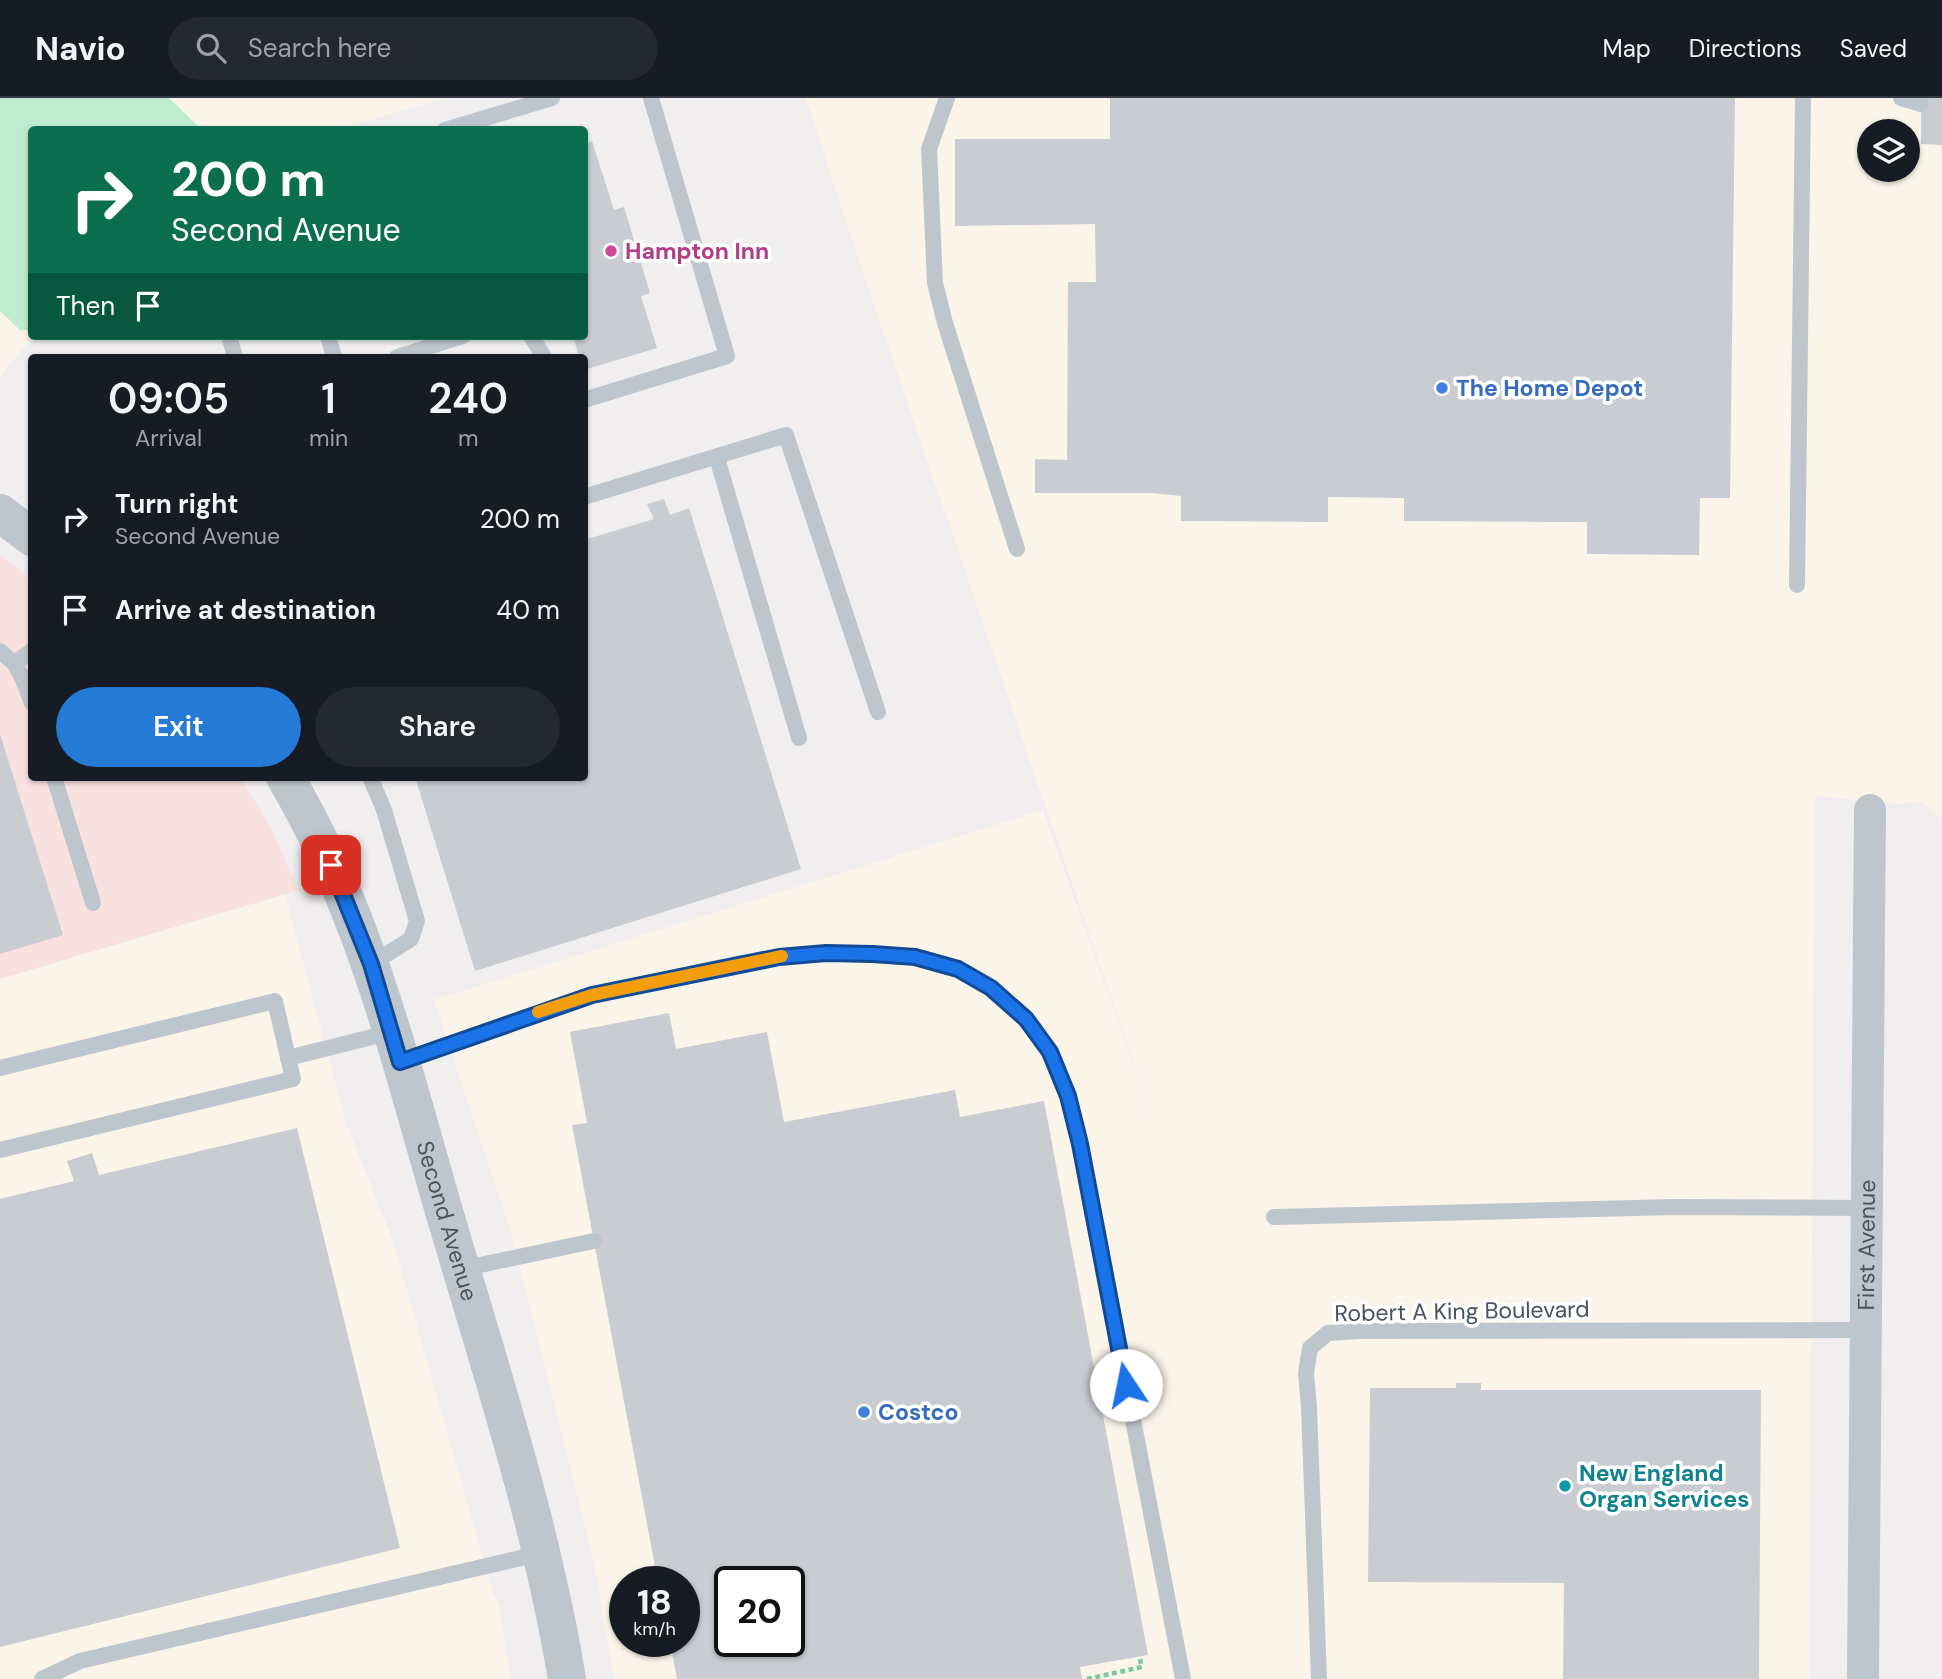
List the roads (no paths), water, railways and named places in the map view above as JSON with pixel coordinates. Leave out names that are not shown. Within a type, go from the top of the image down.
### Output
[{"type":"street","points":[[0,513],[28,534]]},
{"type":"street","name":"Second Avenue","points":[[287,781],[333,870],[371,964],[520,1469],[542,1553],[567,1679]]},
{"type":"street","name":"First Avenue","points":[[1863,1679],[1870,810]]},
{"type":"lane","points":[[458,126],[552,98]]},
{"type":"lane","points":[[588,399],[727,356],[651,98]]},
{"type":"lane","points":[[947,98],[929,149],[934,283],[1017,549]]},
{"type":"lane","points":[[1797,585],[1804,98]]},
{"type":"lane","points":[[1901,98],[1921,104]]},
{"type":"lane","points":[[406,354],[450,340]]},
{"type":"lane","points":[[588,496],[786,435],[878,712]]},
{"type":"lane","points":[[717,457],[799,738]]},
{"type":"lane","points":[[0,651],[14,663],[28,691]]},
{"type":"lane","points":[[14,663],[28,654]]},
{"type":"lane","points":[[55,781],[93,903]]},
{"type":"lane","points":[[371,964],[411,939],[417,921],[384,810],[372,781]]},
{"type":"lane","points":[[288,1058],[396,1047],[592,995],[779,957],[826,953],[915,957],[958,969],[991,988],[1026,1019],[1050,1052],[1068,1096],[1080,1144],[1183,1679]]},
{"type":"lane","points":[[0,1068],[275,1001],[293,1079],[0,1150]]},
{"type":"lane","points":[[1274,1217],[1674,1207],[1867,1208]]},
{"type":"lane","points":[[461,1269],[594,1241]]},
{"type":"lane","name":"Robert A King Boulevard","points":[[1318,1679],[1306,1373],[1310,1348],[1328,1333],[1866,1330]]},
{"type":"lane","points":[[42,1679],[80,1661],[542,1553]]},
{"type":"place","name":"Hampton Inn","points":[[611,251]]},
{"type":"place","name":"The Home Depot","points":[[1442,388]]},
{"type":"place","name":"Costco","points":[[864,1412]]},
{"type":"place","name":"New England Organ Services","points":[[1565,1486]]}]
